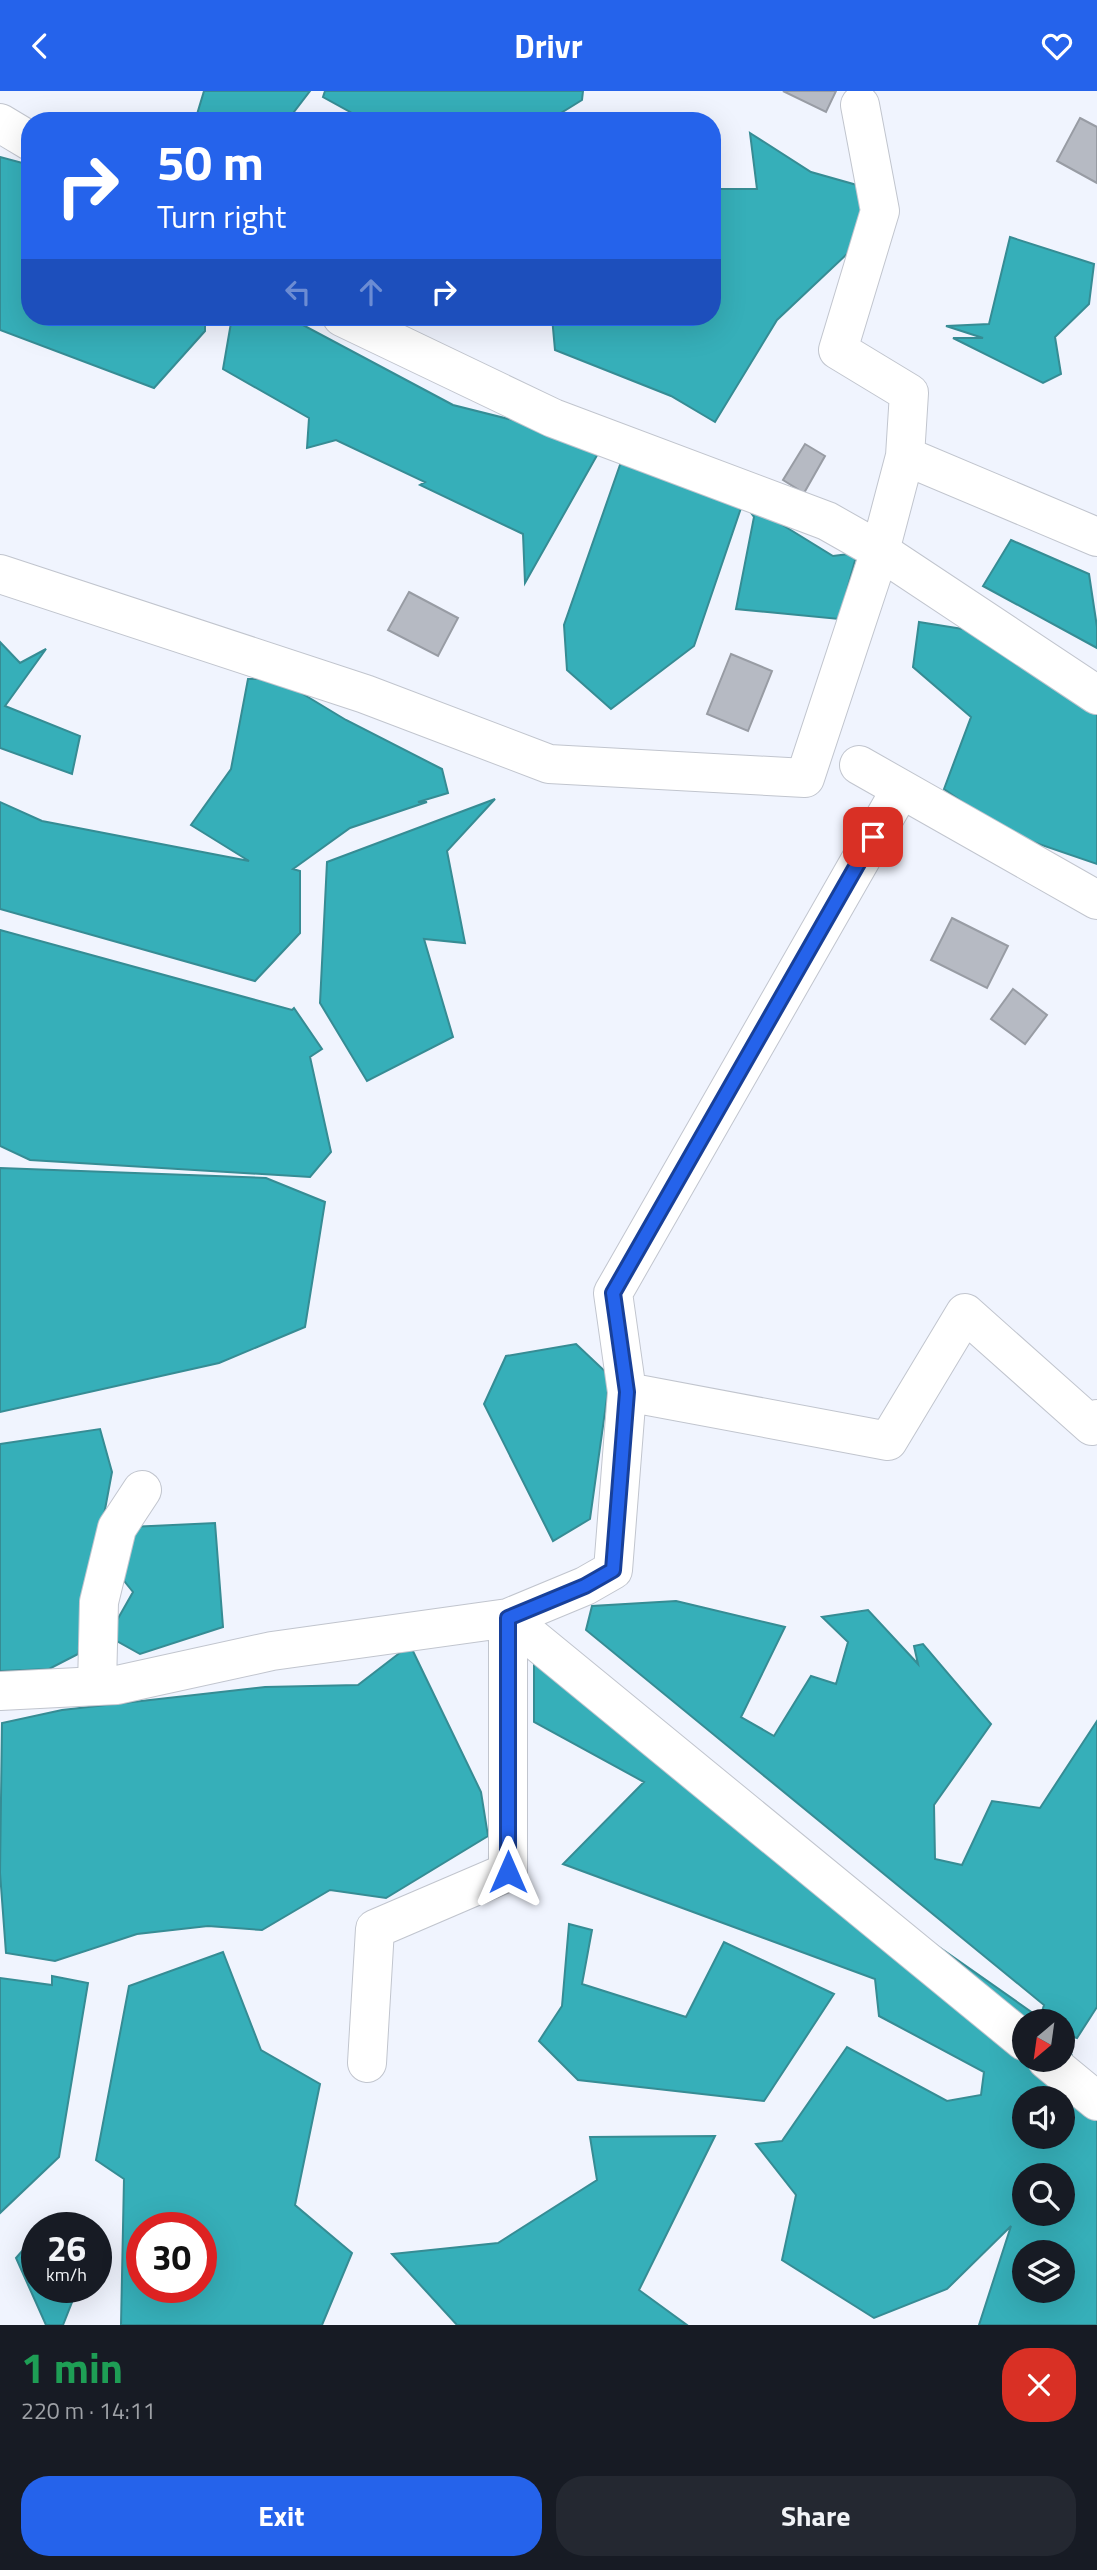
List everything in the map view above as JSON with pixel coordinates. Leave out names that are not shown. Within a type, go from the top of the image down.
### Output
[{"type":"street","points":[[0,574],[365,694],[549,764],[805,778],[880,551],[905,456],[909,393],[838,350],[880,211],[860,105]]},
{"type":"street","points":[[0,123],[21,136]]},
{"type":"street","points":[[361,326],[553,418],[827,521],[880,551],[1097,695]]},
{"type":"street","points":[[905,456],[1097,537]]},
{"type":"street","points":[[859,765],[1097,900]]},
{"type":"street","points":[[0,1691],[117,1685],[272,1651],[508,1618],[585,1586],[613,1570],[627,1392],[613,1293],[901,789]]},
{"type":"street","points":[[627,1392],[888,1441],[965,1313],[1092,1426],[1097,1419]]},
{"type":"street","points":[[97,1686],[99,1602],[117,1528],[142,1490]]},
{"type":"street","points":[[508,1618],[1012,2031]]},
{"type":"street","points":[[367,2063],[375,1929],[508,1872],[508,1618]]},
{"type":"street","points":[[1062,2072],[1097,2101]]},
{"type":"water","points":[[204,91],[310,91],[294,112],[198,112]]},
{"type":"water","points":[[325,91],[583,91],[582,100],[563,112],[350,112],[323,97]]},
{"type":"water","points":[[750,133],[811,172],[871,189],[847,254],[777,320],[715,422],[671,396],[555,350],[553,326],[721,326],[721,189],[757,189]]},
{"type":"water","points":[[0,157],[21,163],[21,326],[205,326],[205,331],[154,388],[0,330]]},
{"type":"water","points":[[1010,237],[1094,264],[1089,304],[1055,337],[1061,374],[1043,383],[953,338],[983,338],[946,326],[989,324]]},
{"type":"water","points":[[230,326],[305,326],[453,405],[604,443],[525,583],[523,534],[420,485],[425,482],[336,440],[307,448],[309,418],[223,369]]},
{"type":"water","points":[[621,462],[741,508],[694,646],[611,709],[567,670],[564,625]]},
{"type":"water","points":[[742,500],[833,556],[857,553],[839,619],[736,609],[754,517]]},
{"type":"water","points":[[1011,540],[1089,574],[1097,627],[1097,648],[983,586]]},
{"type":"water","points":[[919,622],[1000,635],[1097,708],[1097,864],[1007,833],[944,789],[971,717],[913,667]]},
{"type":"water","points":[[0,642],[20,663],[46,649],[5,706],[80,736],[72,774],[0,748]]},
{"type":"water","points":[[248,679],[278,679],[346,720],[442,769],[448,793],[350,828],[293,869],[300,871],[300,933],[255,981],[0,909],[0,802],[42,821],[249,861],[191,825],[231,769]]},
{"type":"water","points":[[495,799],[447,851],[465,943],[424,939],[453,1037],[367,1081],[320,1003],[327,862]]},
{"type":"water","points":[[0,930],[292,1010],[294,1008],[322,1049],[310,1057],[331,1152],[310,1177],[30,1160],[0,1146]]},
{"type":"water","points":[[0,1168],[266,1178],[325,1202],[305,1327],[219,1363],[0,1412]]},
{"type":"water","points":[[576,1344],[610,1376],[590,1519],[553,1541],[484,1404],[506,1356]]},
{"type":"water","points":[[100,1429],[112,1472],[78,1654],[49,1669],[0,1671],[0,1444]]},
{"type":"water","points":[[215,1523],[223,1627],[140,1654],[108,1636],[133,1592],[117,1572],[130,1527]]},
{"type":"water","points":[[676,1601],[785,1627],[741,1717],[774,1736],[811,1676],[836,1684],[848,1642],[822,1617],[868,1610],[918,1664],[914,1646],[923,1644],[991,1724],[934,1805],[935,1859],[962,1865],[992,1801],[1040,1808],[1097,1721],[1097,2007],[1077,2038],[1075,2009],[1043,2009],[1044,2005],[586,1630],[592,1606]]},
{"type":"water","points":[[410,1645],[481,1792],[488,1836],[386,1898],[330,1890],[262,1930],[208,1926],[137,1934],[55,1961],[6,1953],[0,1873],[2,1723],[62,1710],[265,1687],[358,1685]]},
{"type":"water","points":[[534,1663],[1027,2009],[1012,2009],[1012,2072],[1075,2072],[1075,2064],[1097,2085],[1097,2325],[979,2325],[1011,2226],[947,2289],[874,2318],[782,2260],[796,2195],[756,2144],[782,2141],[847,2047],[947,2101],[981,2095],[984,2072],[879,2016],[875,1979],[563,1864],[644,1782],[534,1722]]},
{"type":"water","points":[[569,1924],[592,1930],[582,1984],[686,2017],[724,1942],[834,1994],[764,2101],[578,2080],[539,2041],[562,2006]]},
{"type":"water","points":[[223,1952],[261,2050],[320,2084],[295,2205],[352,2253],[322,2325],[121,2325],[124,2179],[96,2160],[129,1986]]},
{"type":"water","points":[[52,1976],[88,1983],[59,2157],[0,2213],[0,1978],[52,1985]]},
{"type":"water","points":[[715,2136],[639,2290],[687,2325],[457,2325],[392,2254],[498,2243],[597,2180],[590,2137]]},
{"type":"water","points":[[21,2252],[21,2269],[16,2258]]},
{"type":"water","points":[[36,2303],[72,2303],[63,2325],[46,2325]]},
{"type":"building","points":[[783,91],[836,91],[826,112]]},
{"type":"building","points":[[1080,118],[1097,127],[1097,183],[1057,161]]},
{"type":"building","points":[[805,444],[825,456],[804,493],[783,480]]},
{"type":"building","points":[[409,592],[458,618],[438,656],[388,630]]},
{"type":"building","points":[[731,654],[772,671],[748,731],[707,714]]},
{"type":"building","points":[[952,918],[1008,946],[987,988],[931,960]]},
{"type":"building","points":[[1013,989],[1047,1015],[1025,1044],[991,1019]]},
{"type":"route","points":[[508,1872],[508,1618],[585,1586],[613,1570],[627,1392],[613,1293],[873,837]]}]
